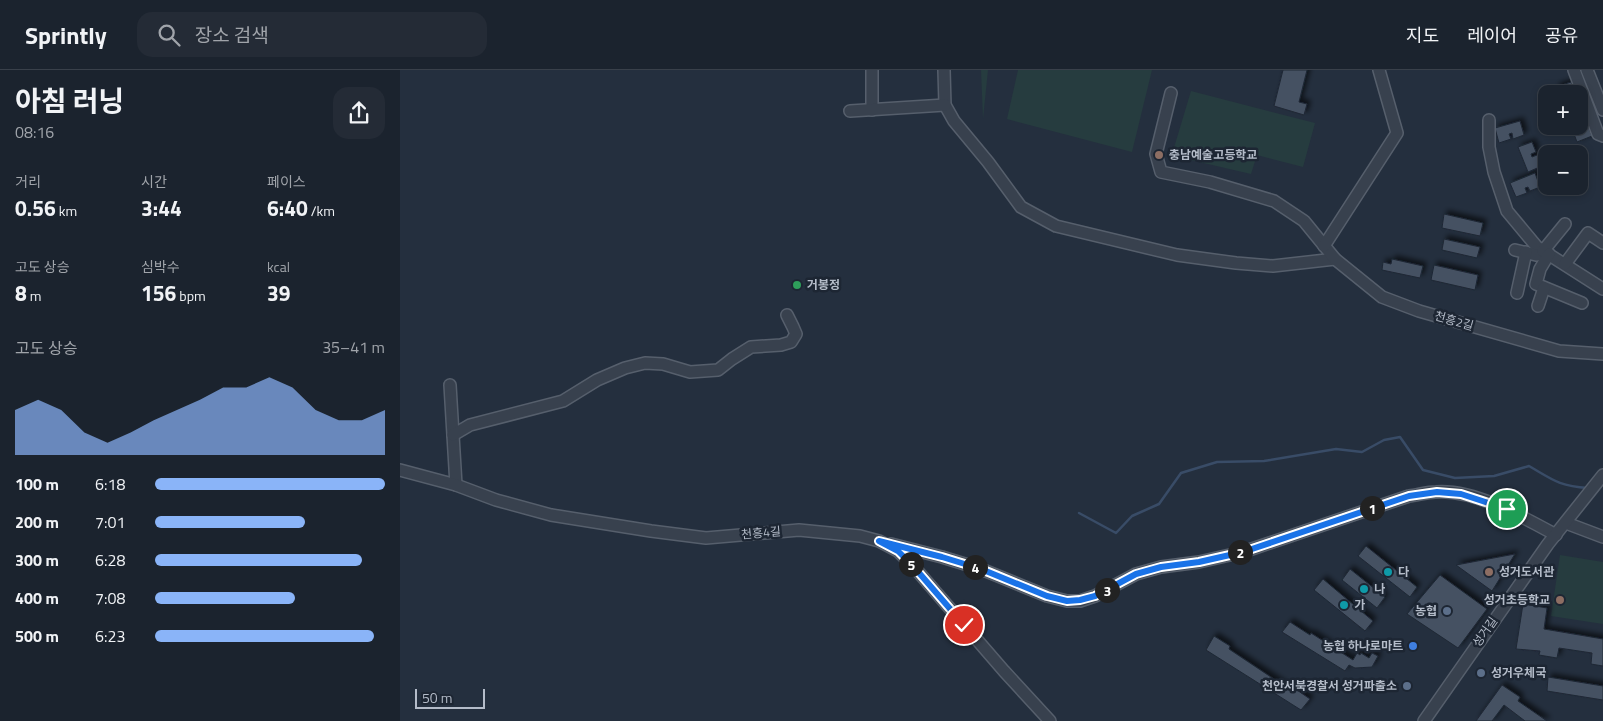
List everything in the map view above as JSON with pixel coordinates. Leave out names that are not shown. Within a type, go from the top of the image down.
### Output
[{"type":"street","points":[[872,70],[872,110]]},
{"type":"street","points":[[944,70],[945,105],[954,121],[988,162],[1021,207],[1056,226],[1177,255],[1236,263],[1273,266],[1335,258]]},
{"type":"street","points":[[1324,246],[1397,132],[1379,70]]},
{"type":"street","points":[[1574,70],[1598,134],[1603,136]]},
{"type":"street","points":[[1587,70],[1603,110]]},
{"type":"street","name":"천흥2길","points":[[1171,93],[1156,154],[1161,172],[1210,182],[1274,201],[1304,221],[1335,258],[1382,297],[1419,311],[1559,351],[1603,354]]},
{"type":"street","points":[[850,111],[945,105]]},
{"type":"street","points":[[1488,120],[1489,147],[1494,172],[1507,211],[1537,247],[1603,288]]},
{"type":"street","points":[[1565,224],[1546,253],[1536,284],[1582,303]]},
{"type":"street","points":[[1565,264],[1588,233],[1603,243]]},
{"type":"street","points":[[1517,293],[1520,251],[1536,255],[1546,253]]},
{"type":"street","points":[[1538,306],[1544,288]]},
{"type":"street","points":[[453,435],[470,425],[563,401],[597,380],[625,368],[645,363],[663,364],[690,372],[718,370],[751,347],[781,345],[791,342],[796,334],[787,315]]},
{"type":"street","points":[[450,385],[456,485]]},
{"type":"street","name":"천흥4길","points":[[400,470],[456,485],[496,500],[550,515],[651,531],[706,538],[799,530],[860,536],[879,541],[898,551],[914,567],[1050,721]]},
{"type":"street","name":"성거길","points":[[1424,721],[1511,596],[1601,477]]},
{"type":"street","points":[[879,541],[981,569],[1047,596],[1074,601],[1095,596],[1136,574],[1161,567],[1199,562],[1243,552],[1409,496],[1437,492],[1461,494],[1499,506],[1556,535]]},
{"type":"street","points":[[1566,523],[1603,537]]},
{"type":"green space","points":[[981,70],[988,70],[983,119]]},
{"type":"green space","points":[[1018,70],[1152,70],[1132,152],[1007,119]]},
{"type":"green space","points":[[1191,91],[1315,123],[1303,167],[1257,155],[1251,174],[1182,158],[1173,151]]},
{"type":"green space","points":[[1560,555],[1603,562],[1603,624],[1551,616]]},
{"type":"building","points":[[1283,70],[1307,70],[1299,102],[1307,104],[1304,115],[1274,106]]},
{"type":"building","points":[[1520,121],[1524,135],[1513,139],[1512,133],[1509,134],[1511,139],[1499,143],[1495,128]]},
{"type":"building","points":[[1588,126],[1592,136],[1577,142],[1574,135],[1588,135]]},
{"type":"building","points":[[1532,142],[1536,152],[1531,154],[1532,157],[1537,155],[1538,168],[1528,172],[1518,147]]},
{"type":"building","points":[[1535,173],[1538,188],[1530,191],[1528,187],[1525,188],[1527,193],[1516,197],[1510,183]]},
{"type":"building","points":[[1444,214],[1483,223],[1480,236],[1442,228]]},
{"type":"building","points":[[1444,239],[1480,247],[1477,258],[1442,250]]},
{"type":"building","points":[[1392,259],[1423,266],[1420,278],[1382,270],[1383,262],[1391,264]]},
{"type":"building","points":[[1434,265],[1478,275],[1475,290],[1431,280]]},
{"type":"building","name":"다","points":[[1366,546],[1417,587],[1410,597],[1358,556]]},
{"type":"building","points":[[1515,554],[1492,591],[1456,565]]},
{"type":"building","name":"나","points":[[1350,569],[1385,597],[1377,608],[1342,580]]},
{"type":"building","name":"농협","points":[[1440,575],[1487,609],[1458,648],[1407,614]]},
{"type":"building","name":"가","points":[[1323,579],[1373,621],[1365,631],[1314,590]]},
{"type":"building","points":[[1523,604],[1547,608],[1544,629],[1603,639],[1603,666],[1591,664],[1592,653],[1559,648],[1557,658],[1539,655],[1540,651],[1516,649]]},
{"type":"building","points":[[1290,622],[1353,660],[1357,653],[1360,655],[1361,653],[1369,658],[1372,653],[1378,656],[1372,667],[1355,668],[1349,665],[1345,671],[1282,632]]},
{"type":"building","points":[[1214,636],[1230,646],[1229,649],[1292,691],[1294,688],[1310,699],[1301,710],[1206,650]]},
{"type":"building","points":[[1548,677],[1603,686],[1603,700],[1547,691]]},
{"type":"building","points":[[1502,685],[1520,697],[1518,701],[1547,721],[1525,721],[1504,705],[1492,721],[1476,721]]},
{"type":"waterway","points":[[1079,513],[1116,533],[1132,516],[1159,504],[1181,473],[1217,462],[1264,461],[1336,449],[1362,452],[1384,440],[1400,437],[1423,470],[1455,478],[1494,476],[1529,466],[1563,484],[1588,488]]},
{"type":"place","name":"충남예술고등학교","points":[[1159,155]]},
{"type":"place","name":"거봉정","points":[[797,285]]},
{"type":"place","name":"다","points":[[1388,572]]},
{"type":"place","name":"성거도서관","points":[[1489,572]]},
{"type":"place","name":"나","points":[[1364,589]]},
{"type":"place","name":"성거초등학교","points":[[1560,600]]},
{"type":"place","name":"가","points":[[1344,605]]},
{"type":"place","name":"농협","points":[[1447,611]]},
{"type":"place","name":"농협 하나로마트","points":[[1413,646]]},
{"type":"place","name":"성거우체국","points":[[1481,673]]},
{"type":"place","name":"천안서북경찰서 성거파출소","points":[[1407,686]]},
{"type":"route","points":[[964,625],[898,551],[879,541],[911,548],[981,569],[1047,596],[1067,601],[1095,596],[1136,574],[1161,567],[1199,562],[1243,552],[1409,496],[1437,492],[1461,494],[1507,509]]}]
